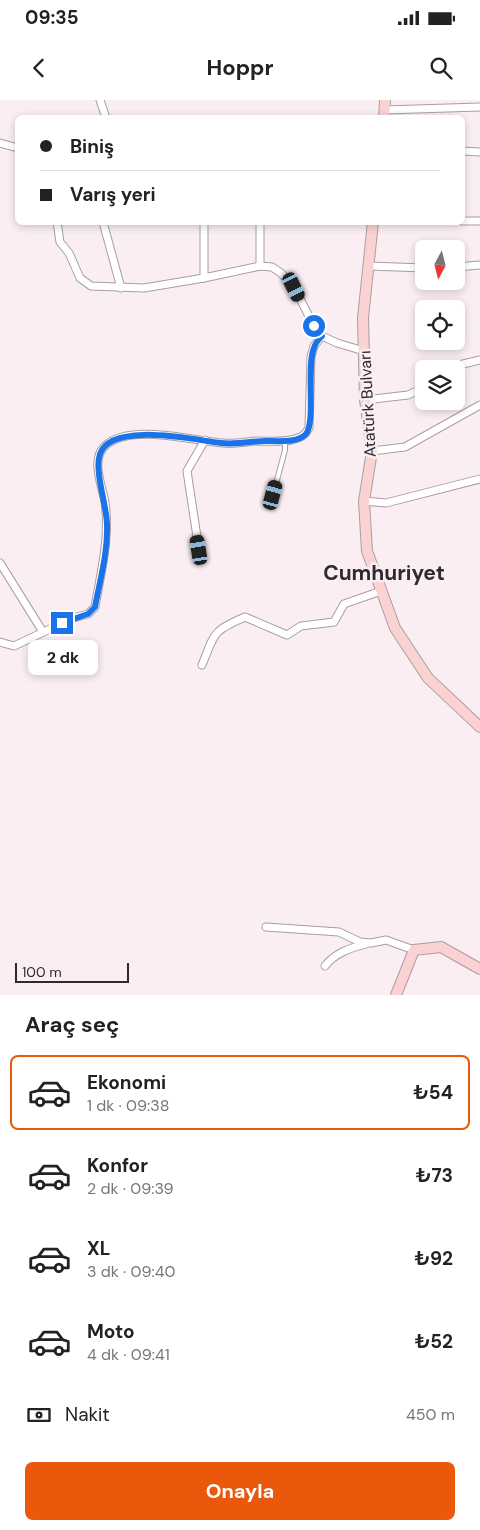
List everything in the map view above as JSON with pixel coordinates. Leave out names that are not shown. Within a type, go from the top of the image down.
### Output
[{"type":"street","points":[[100,100],[105,115]]},
{"type":"street","points":[[384,109],[480,106]]},
{"type":"street","points":[[0,143],[15,147]]},
{"type":"street","points":[[465,152],[480,152]]},
{"type":"street","points":[[465,221],[480,221]]},
{"type":"street","points":[[57,225],[60,242],[69,253],[80,278],[90,286],[144,288],[260,266],[272,267],[281,273],[294,287],[314,326],[322,336],[337,343],[364,351]]},
{"type":"street","points":[[104,225],[122,288]]},
{"type":"street","points":[[204,225],[204,278]]},
{"type":"street","points":[[260,225],[260,266]]},
{"type":"street","name":"Atatürk Bulvarı","points":[[373,225],[363,318],[364,400],[372,451],[364,501],[366,551],[395,628],[428,678],[480,727]]},
{"type":"street","points":[[465,266],[480,265]]},
{"type":"street","points":[[368,266],[415,268]]},
{"type":"street","points":[[0,642],[14,646],[73,618],[88,614],[95,607],[107,545],[107,523],[98,466],[100,454],[104,446],[114,440],[131,435],[155,435],[234,443],[285,441],[305,435],[309,428],[311,357],[314,346],[322,336]]},
{"type":"street","points":[[465,364],[480,360]]},
{"type":"street","points":[[364,400],[415,391]]},
{"type":"street","points":[[372,451],[405,447],[480,405]]},
{"type":"street","points":[[199,550],[187,471],[205,440]]},
{"type":"street","points":[[364,501],[386,503],[480,478]]},
{"type":"street","points":[[0,563],[43,632]]},
{"type":"street","points":[[202,665],[214,634],[224,626],[245,617],[287,635],[301,626],[334,622],[344,604],[381,591]]},
{"type":"street","points":[[266,926],[339,932],[360,942],[371,943]]},
{"type":"street","points":[[325,966],[330,959],[352,947],[386,940],[414,950],[441,947],[480,969]]},
{"type":"street","points":[[396,995],[414,950]]},
{"type":"lane","points":[[273,495],[285,450],[285,441]]},
{"type":"district","name":"Cumhuriyet","points":[[384,573]]},
{"type":"route","points":[[62,623],[88,614],[95,607],[107,545],[107,523],[98,466],[100,454],[104,446],[114,440],[131,435],[155,435],[234,443],[285,441],[305,435],[309,428],[310,416],[311,357],[314,346],[322,336],[314,326]]}]
